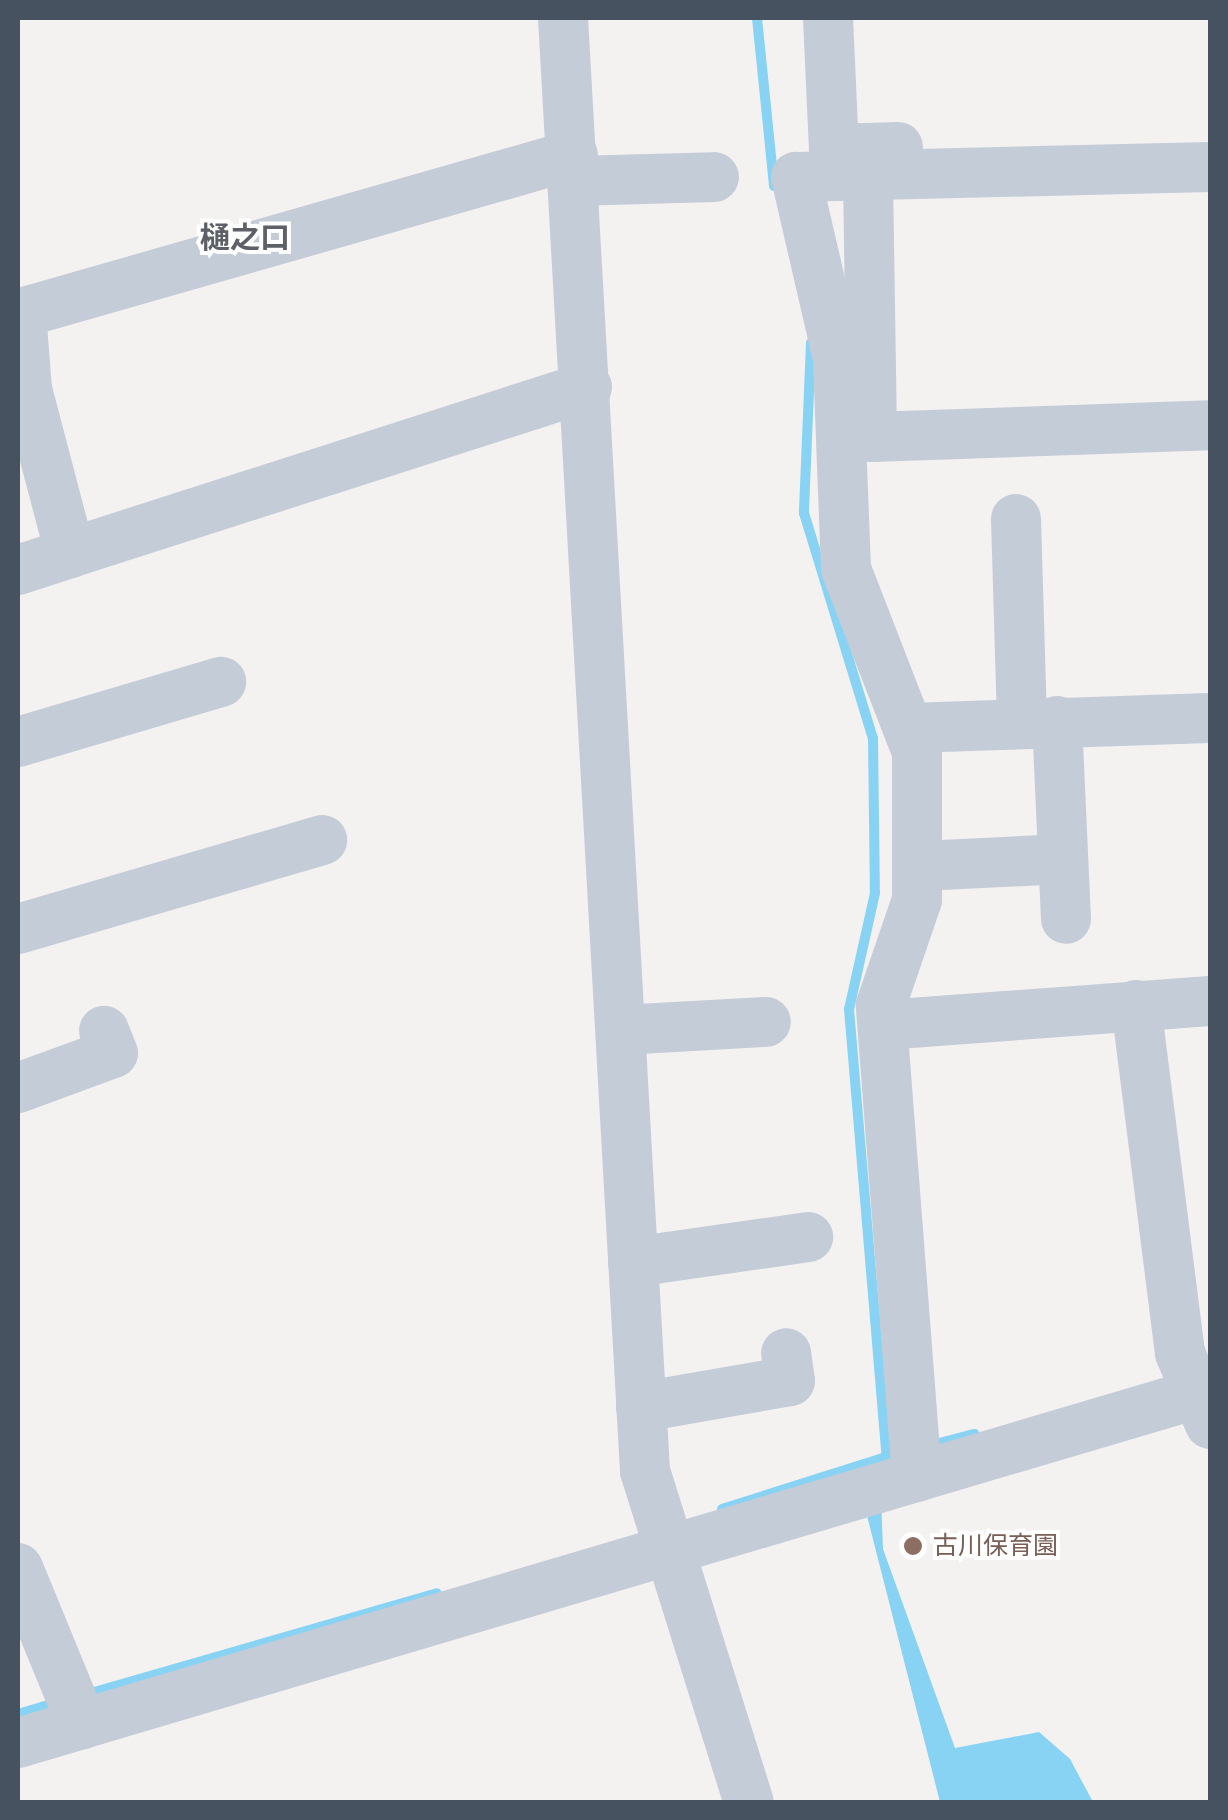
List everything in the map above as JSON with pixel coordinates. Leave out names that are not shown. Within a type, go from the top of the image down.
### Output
[{"type":"street","points":[[563,18],[587,388],[645,1471],[673,1548],[749,1802]]},
{"type":"street","points":[[828,18],[834,148],[935,162],[1186,153]]},
{"type":"street","points":[[917,1477],[883,1025],[921,866],[909,728],[846,569],[838,359],[796,177],[868,180],[935,162]]},
{"type":"street","points":[[70,553],[28,389],[19,305],[574,168],[714,177]]},
{"type":"street","points":[[868,180],[872,437],[1210,426]]},
{"type":"street","points":[[18,570],[587,388]]},
{"type":"street","points":[[1016,520],[1040,721],[1063,859],[1066,919]]},
{"type":"street","points":[[18,742],[221,682]]},
{"type":"street","points":[[909,728],[1210,718],[1210,758]]},
{"type":"street","points":[[18,929],[322,840]]},
{"type":"street","points":[[921,866],[1063,859]]},
{"type":"street","points":[[883,1025],[1210,1001]]},
{"type":"street","points":[[18,1743],[917,1477],[1204,1403],[1136,1004]]},
{"type":"street","points":[[620,1030],[766,1022]]},
{"type":"street","points":[[18,1088],[112,1052],[104,1031]]},
{"type":"street","points":[[633,1262],[808,1237]]},
{"type":"street","points":[[641,1407],[790,1381],[786,1353]]},
{"type":"street","points":[[18,1568],[82,1724]]},
{"type":"water","points":[[881,1498],[883,1549],[955,1748],[1039,1732],[1070,1759],[1093,1802],[940,1802],[864,1504]]},
{"type":"waterway","points":[[757,18],[774,186]]},
{"type":"waterway","points":[[811,343],[804,513],[873,738],[875,893],[849,1009],[887,1457]]},
{"type":"waterway","points":[[928,1446],[974,1434]]},
{"type":"waterway","points":[[722,1509],[892,1455]]},
{"type":"waterway","points":[[84,1695],[437,1593]]},
{"type":"waterway","points":[[18,1714],[58,1702]]},
{"type":"place","name":"古川保育園","points":[[913,1546]]},
{"type":"district","name":"樋之口","points":[[245,239]]}]
